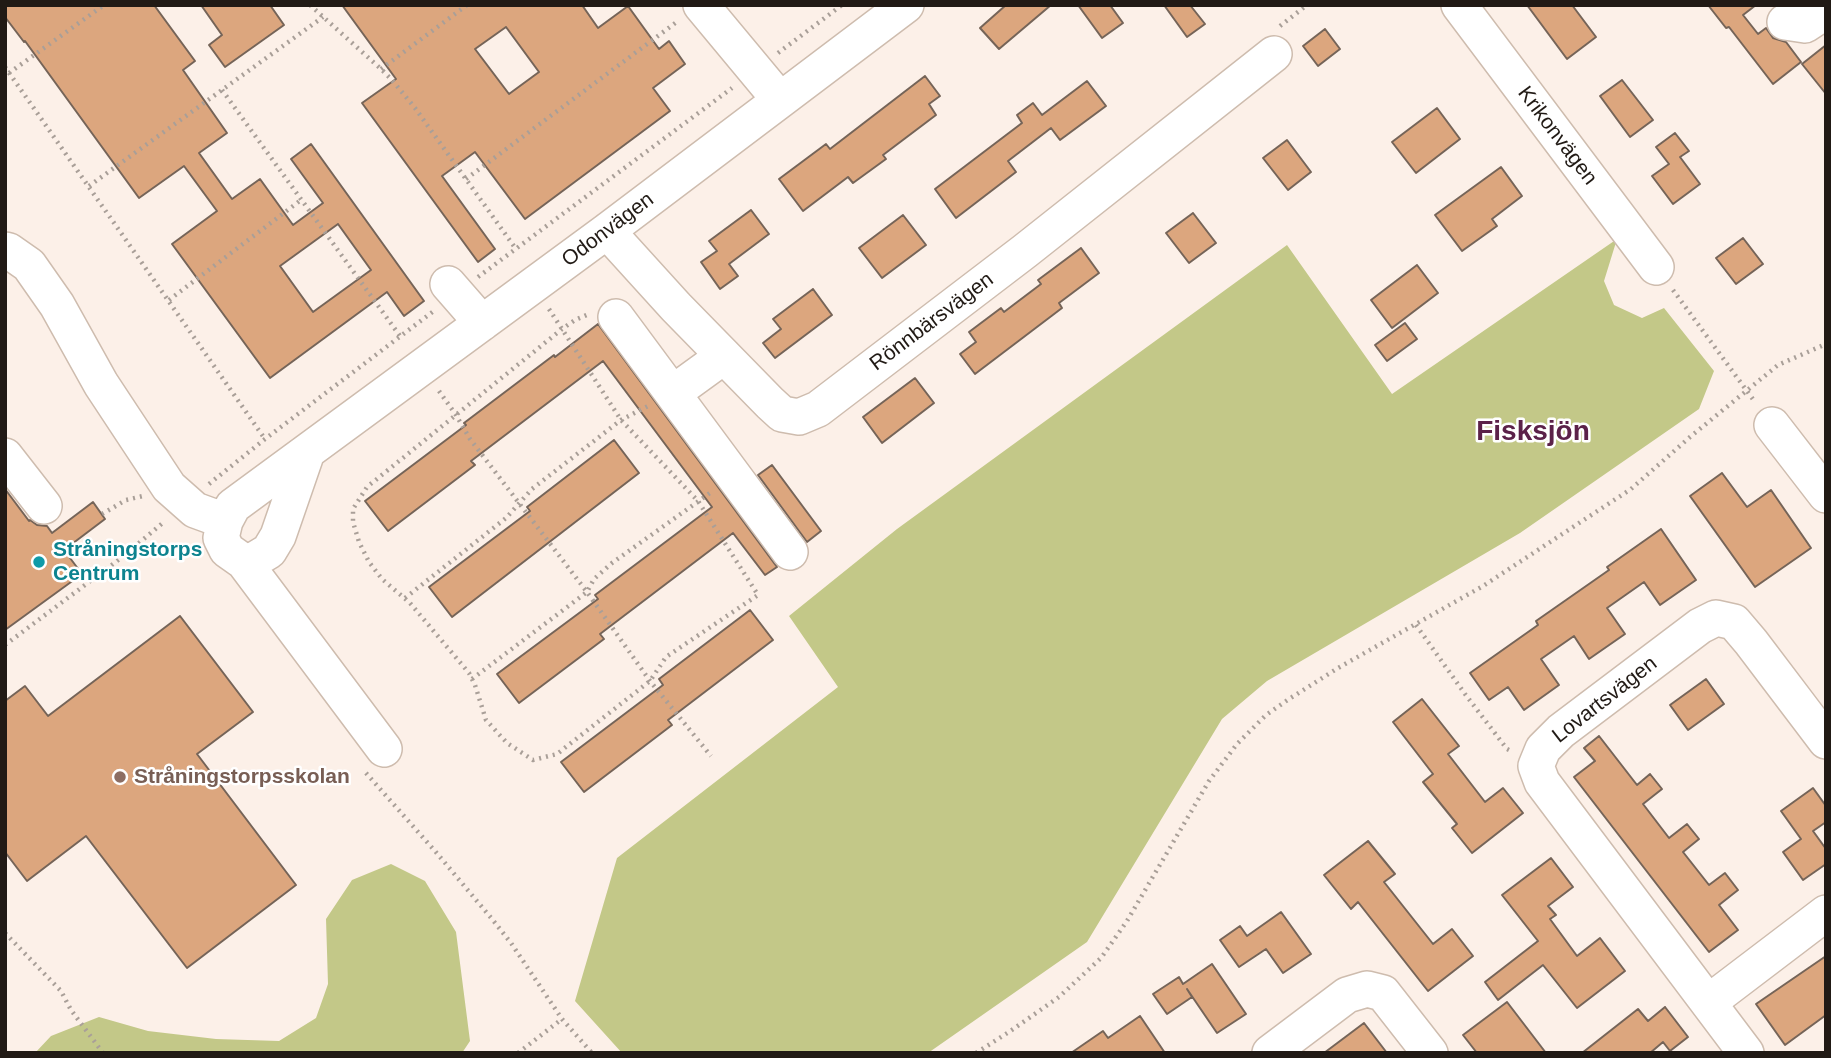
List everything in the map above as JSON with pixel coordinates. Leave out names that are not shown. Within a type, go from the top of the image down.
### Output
[{"type":"street","name":"Odonvägen","points":[[225,522],[233,506],[607,231],[906,5]]},
{"type":"street","name":"Krikonvägen","points":[[1459,5],[1656,267]]},
{"type":"street","points":[[695,9],[780,100]]},
{"type":"street","points":[[1785,22],[1805,25],[1826,11]]},
{"type":"street","name":"Rönnbärsvägen","points":[[607,231],[770,404],[782,414],[799,417],[818,409],[1025,251],[1274,54]]},
{"type":"street","points":[[5,250],[29,265],[57,305],[101,384],[169,487],[195,510],[225,522],[221,538],[227,550],[244,562],[373,759]]},
{"type":"street","points":[[453,289],[482,323]]},
{"type":"street","points":[[617,317],[790,552]]},
{"type":"street","points":[[673,393],[724,356]]},
{"type":"street","points":[[1772,425],[1826,495]]},
{"type":"street","points":[[244,562],[254,560],[269,551],[278,536],[307,452]]},
{"type":"street","points":[[5,456],[44,506]]},
{"type":"street","name":"Lovartsvägen","points":[[1536,766],[1543,749],[1561,731],[1700,626],[1716,618],[1734,622],[1826,741]]},
{"type":"street","points":[[1536,766],[1542,782],[1746,1053]]},
{"type":"street","points":[[1709,1002],[1826,913]]},
{"type":"street","points":[[1270,1053],[1347,995],[1367,989],[1383,993],[1430,1053]]},
{"type":"path","points":[[9,73],[104,5]]},
{"type":"path","points":[[310,5],[381,69],[415,108],[516,249]]},
{"type":"path","points":[[381,69],[467,5]]},
{"type":"path","points":[[5,645],[121,558],[265,439],[400,336],[453,289],[516,249],[842,5]]},
{"type":"path","points":[[466,179],[695,9]]},
{"type":"path","points":[[89,186],[323,17]]},
{"type":"path","points":[[5,67],[265,439]]},
{"type":"path","points":[[222,90],[400,336]]},
{"type":"path","points":[[169,300],[302,200]]},
{"type":"path","points":[[1656,267],[1772,425]]},
{"type":"path","points":[[534,285],[621,420],[698,501],[758,595],[666,657],[650,681],[557,754],[533,760],[507,743],[486,720],[469,673],[405,598],[382,579],[369,562],[356,532],[353,509],[367,487],[562,329]]},
{"type":"path","points":[[976,1053],[1059,997],[1101,958],[1127,921],[1209,780],[1237,744],[1258,723],[1329,673],[1483,586],[1630,489],[1778,365],[1826,344]]},
{"type":"path","points":[[422,368],[470,439],[650,681],[711,756]]},
{"type":"path","points":[[405,598],[506,518],[532,489],[621,420],[673,393]]},
{"type":"path","points":[[472,679],[587,593],[594,579],[611,563],[734,475]]},
{"type":"path","points":[[103,514],[126,500],[144,496],[151,499]]},
{"type":"path","points":[[1416,625],[1507,749],[1536,766]]},
{"type":"path","points":[[373,759],[435,850],[511,943],[562,1018],[592,1053]]},
{"type":"path","points":[[5,933],[61,991],[71,1010],[103,1053]]},
{"type":"path","points":[[518,1053],[562,1018]]},
{"type":"green space","points":[[1617,239],[1604,281],[1614,305],[1642,318],[1664,308],[1714,371],[1699,409],[1520,533],[1267,681],[1222,719],[1087,942],[928,1053],[622,1053],[575,1001],[617,858],[838,687],[789,616],[897,529],[1287,245],[1392,394]]},
{"type":"green space","points":[[391,864],[425,881],[456,932],[470,1041],[462,1053],[35,1053],[51,1036],[99,1017],[148,1031],[216,1039],[279,1041],[316,1018],[328,984],[326,919],[352,880]]},
{"type":"building","points":[[5,5],[154,5],[195,61],[183,70],[227,133],[199,153],[232,199],[260,179],[293,225],[323,203],[291,159],[311,144],[424,301],[404,316],[387,292],[270,378],[172,244],[217,211],[184,166],[139,198],[5,17]],"holes":[[[338,224],[371,270],[313,312],[280,266]]]},
{"type":"building","points":[[201,5],[270,5],[284,25],[225,67],[209,45],[222,35]]},
{"type":"building","points":[[342,5],[582,5],[598,28],[628,6],[659,49],[669,41],[685,64],[653,88],[670,111],[525,219],[475,152],[442,176],[495,249],[478,262],[362,103],[396,79]],"holes":[[[506,27],[539,72],[509,94],[475,49]]]},
{"type":"building","points":[[1006,5],[1051,5],[999,49],[980,28]]},
{"type":"building","points":[[1078,5],[1110,5],[1123,23],[1102,38]]},
{"type":"building","points":[[1164,5],[1190,5],[1205,24],[1187,37]]},
{"type":"building","points":[[1527,5],[1572,5],[1596,37],[1567,59]]},
{"type":"building","points":[[1708,5],[1756,5],[1743,15],[1758,34],[1766,28],[1773,38],[1786,42],[1801,62],[1773,84],[1729,27],[1726,28]]},
{"type":"building","points":[[1325,29],[1340,49],[1318,66],[1303,46]]},
{"type":"building","points":[[1826,45],[1826,94],[1802,64]]},
{"type":"building","points":[[925,76],[940,96],[929,104],[936,115],[883,155],[886,159],[853,183],[848,177],[803,211],[779,179],[826,144],[830,149]]},
{"type":"building","points":[[1622,80],[1653,120],[1630,137],[1600,96]]},
{"type":"building","points":[[1087,81],[1106,106],[1060,140],[1051,128],[1008,161],[1016,172],[956,218],[935,189],[1022,123],[1017,115],[1033,103],[1042,115]]},
{"type":"building","points":[[1437,108],[1460,139],[1416,173],[1392,142]]},
{"type":"building","points":[[1675,133],[1689,151],[1680,157],[1700,184],[1673,204],[1652,176],[1669,164],[1656,147]]},
{"type":"building","points":[[1287,140],[1311,172],[1288,190],[1263,158]]},
{"type":"building","points":[[1501,167],[1522,196],[1492,219],[1497,226],[1462,251],[1435,215]]},
{"type":"building","points":[[751,210],[769,234],[729,264],[738,276],[720,289],[701,262],[717,251],[709,241]]},
{"type":"building","points":[[1193,213],[1216,243],[1189,263],[1166,233]]},
{"type":"building","points":[[903,215],[926,245],[882,278],[859,248]]},
{"type":"building","points":[[1743,238],[1763,264],[1736,284],[1716,258]]},
{"type":"building","points":[[1081,248],[1099,273],[1059,303],[1062,308],[975,374],[960,354],[976,342],[969,332],[1001,308],[1004,312],[1041,284],[1038,280]]},
{"type":"building","points":[[1417,265],[1438,293],[1392,328],[1371,300]]},
{"type":"building","points":[[813,289],[832,315],[775,358],[763,343],[781,329],[773,319]]},
{"type":"building","points":[[1405,323],[1417,339],[1387,361],[1375,345]]},
{"type":"building","points":[[598,324],[777,567],[765,575],[733,533],[600,634],[604,639],[519,703],[497,674],[598,599],[595,595],[712,507],[603,361],[471,461],[475,465],[388,531],[365,501],[466,425],[464,423]]},
{"type":"building","points":[[915,378],[934,403],[882,443],[863,417]]},
{"type":"building","points":[[614,440],[639,473],[452,617],[429,587],[530,511],[527,507]]},
{"type":"building","points":[[772,465],[821,531],[807,542],[758,475]]},
{"type":"building","points":[[1722,473],[1747,507],[1771,490],[1811,548],[1755,587],[1690,496]]},
{"type":"building","name":"Stråningstorps Centrum","points":[[5,489],[29,521],[47,526],[52,533],[93,502],[105,519],[64,550],[82,574],[5,630]]},
{"type":"building","points":[[1661,529],[1696,580],[1660,605],[1644,582],[1607,608],[1625,634],[1589,659],[1574,636],[1541,659],[1559,685],[1524,710],[1508,687],[1489,700],[1470,673],[1538,625],[1536,621],[1609,570],[1607,567]]},
{"type":"building","points":[[750,610],[773,640],[668,720],[672,725],[584,792],[561,762],[663,685],[659,679]]},
{"type":"building","name":"Stråningstorpsskolan","points":[[180,616],[253,712],[197,754],[296,885],[187,968],[86,836],[27,881],[5,852],[5,701],[25,686],[48,716]]},
{"type":"building","points":[[1706,679],[1724,704],[1688,730],[1670,705]]},
{"type":"building","points":[[1422,699],[1459,746],[1448,754],[1485,802],[1503,788],[1523,813],[1472,853],[1452,828],[1457,824],[1423,782],[1433,774],[1393,722]]},
{"type":"building","points":[[1599,736],[1637,785],[1650,774],[1662,789],[1643,804],[1669,838],[1687,824],[1699,839],[1683,852],[1709,885],[1725,873],[1738,890],[1719,905],[1738,930],[1709,952],[1574,777],[1595,761],[1584,748]]},
{"type":"building","points":[[1813,788],[1826,806],[1826,822],[1813,831],[1826,849],[1826,864],[1803,880],[1783,852],[1801,839],[1781,811]]},
{"type":"building","points":[[1368,841],[1395,874],[1384,882],[1433,944],[1452,929],[1473,956],[1428,991],[1358,902],[1351,909],[1324,875]]},
{"type":"building","points":[[1551,858],[1573,887],[1548,906],[1556,915],[1550,919],[1577,956],[1600,938],[1625,971],[1577,1008],[1543,965],[1498,1000],[1485,982],[1538,941],[1502,895]]},
{"type":"building","points":[[1281,912],[1311,954],[1283,973],[1266,949],[1239,967],[1220,940],[1240,926],[1247,936]]},
{"type":"building","points":[[1826,956],[1826,1015],[1785,1045],[1756,1004]]},
{"type":"building","points":[[1212,964],[1246,1014],[1217,1033],[1187,989],[1192,997],[1167,1014],[1153,994],[1179,977],[1183,984]]},
{"type":"building","points":[[1507,1002],[1546,1053],[1477,1053],[1463,1035]]},
{"type":"building","points":[[1665,1007],[1688,1037],[1670,1051],[1663,1042],[1650,1053],[1582,1053],[1638,1009],[1648,1021]]},
{"type":"building","points":[[1140,1016],[1165,1053],[1071,1053],[1103,1031],[1108,1038]]},
{"type":"building","points":[[1364,1023],[1387,1053],[1324,1053]]},
{"type":"place","name":"Stråningstorps Centrum","points":[[39,562]]},
{"type":"place","name":"Stråningstorpsskolan","points":[[120,777]]},
{"type":"district","name":"Fisksjön","points":[[1533,432]]}]
